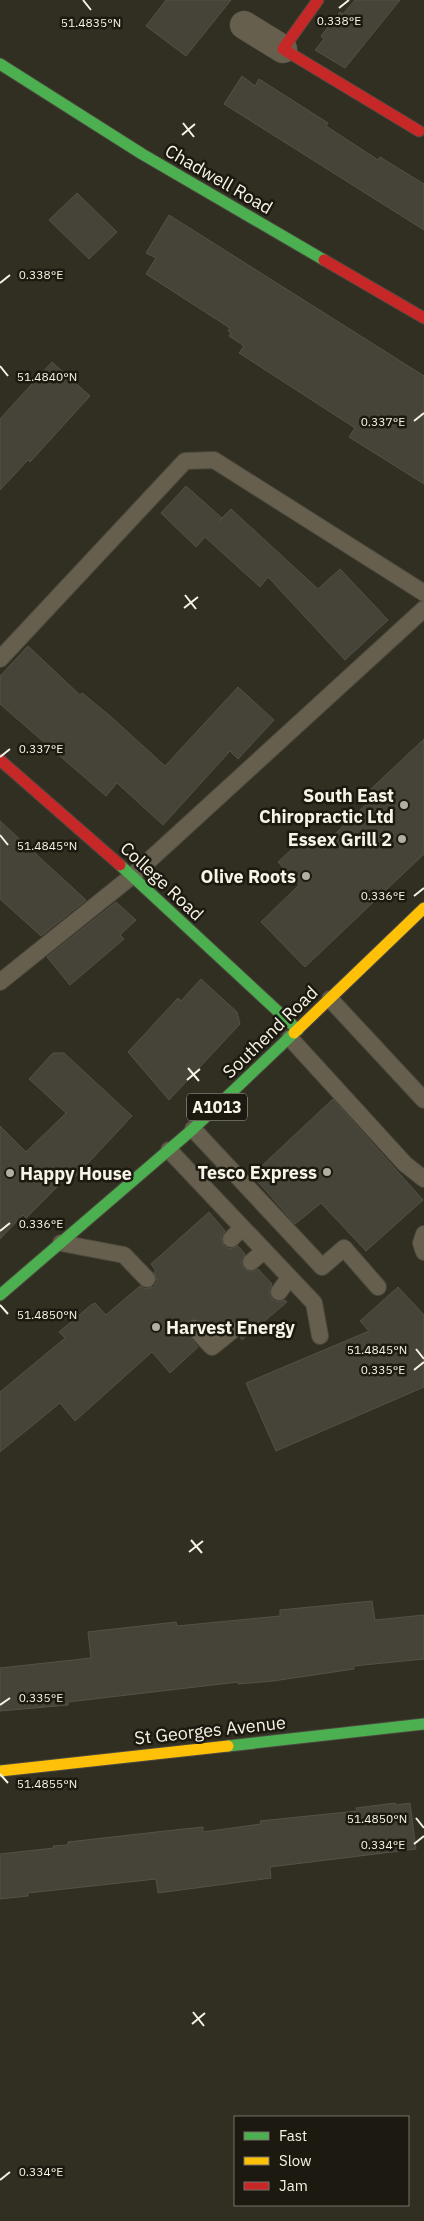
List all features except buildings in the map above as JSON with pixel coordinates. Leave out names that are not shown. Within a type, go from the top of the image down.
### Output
[{"type":"street","points":[[283,49],[318,0]]},
{"type":"street","points":[[244,25],[419,131]]},
{"type":"street","name":"Chadwell Road","points":[[0,64],[142,154],[424,318]]},
{"type":"street","name":"College Road","points":[[0,760],[132,876],[294,1034]]},
{"type":"street","name":"Southend Road","points":[[3,1289],[61,1243],[193,1129],[424,908]]},
{"type":"street","name":"St Georges Avenue","points":[[0,1771],[424,1724]]},
{"type":"lane","points":[[0,659],[185,461],[214,460],[424,592]]},
{"type":"lane","points":[[0,982],[132,876],[424,609]]},
{"type":"lane","points":[[330,999],[424,1100]]},
{"type":"lane","points":[[294,1034],[405,1164],[424,1179]]},
{"type":"lane","points":[[193,1129],[322,1267],[344,1248],[378,1287]]},
{"type":"lane","points":[[169,1150],[236,1233],[264,1251],[314,1303],[320,1336]]},
{"type":"lane","points":[[424,1234],[421,1243],[424,1252]]},
{"type":"lane","points":[[61,1243],[124,1255],[147,1279]]},
{"type":"lane","points":[[251,1262],[264,1251]]},
{"type":"lane","points":[[278,1292],[289,1278]]},
{"type":"lane","points":[[194,1328],[212,1347],[233,1330]]},
{"type":"traffic: fast","points":[[0,64],[142,154],[324,260]]},
{"type":"traffic: fast","points":[[120,865],[298,1030]]},
{"type":"traffic: fast","points":[[0,1295],[193,1129],[294,1033]]},
{"type":"traffic: fast","points":[[228,1746],[424,1724]]},
{"type":"traffic: slow","points":[[294,1033],[424,908]]},
{"type":"traffic: slow","points":[[0,1771],[228,1746]]},
{"type":"traffic: jam","points":[[318,0],[283,49],[419,131]]},
{"type":"traffic: jam","points":[[324,260],[424,318]]},
{"type":"traffic: jam","points":[[0,760],[120,865]]},
{"type":"place","name":"South East Chiropractic Ltd","points":[[404,805]]},
{"type":"place","name":"Essex Grill 2","points":[[402,839]]},
{"type":"place","name":"Olive Roots","points":[[306,876]]},
{"type":"place","name":"Tesco Express","points":[[327,1172]]},
{"type":"place","name":"Happy House","points":[[10,1173]]},
{"type":"place","name":"Harvest Energy","points":[[156,1327]]}]
